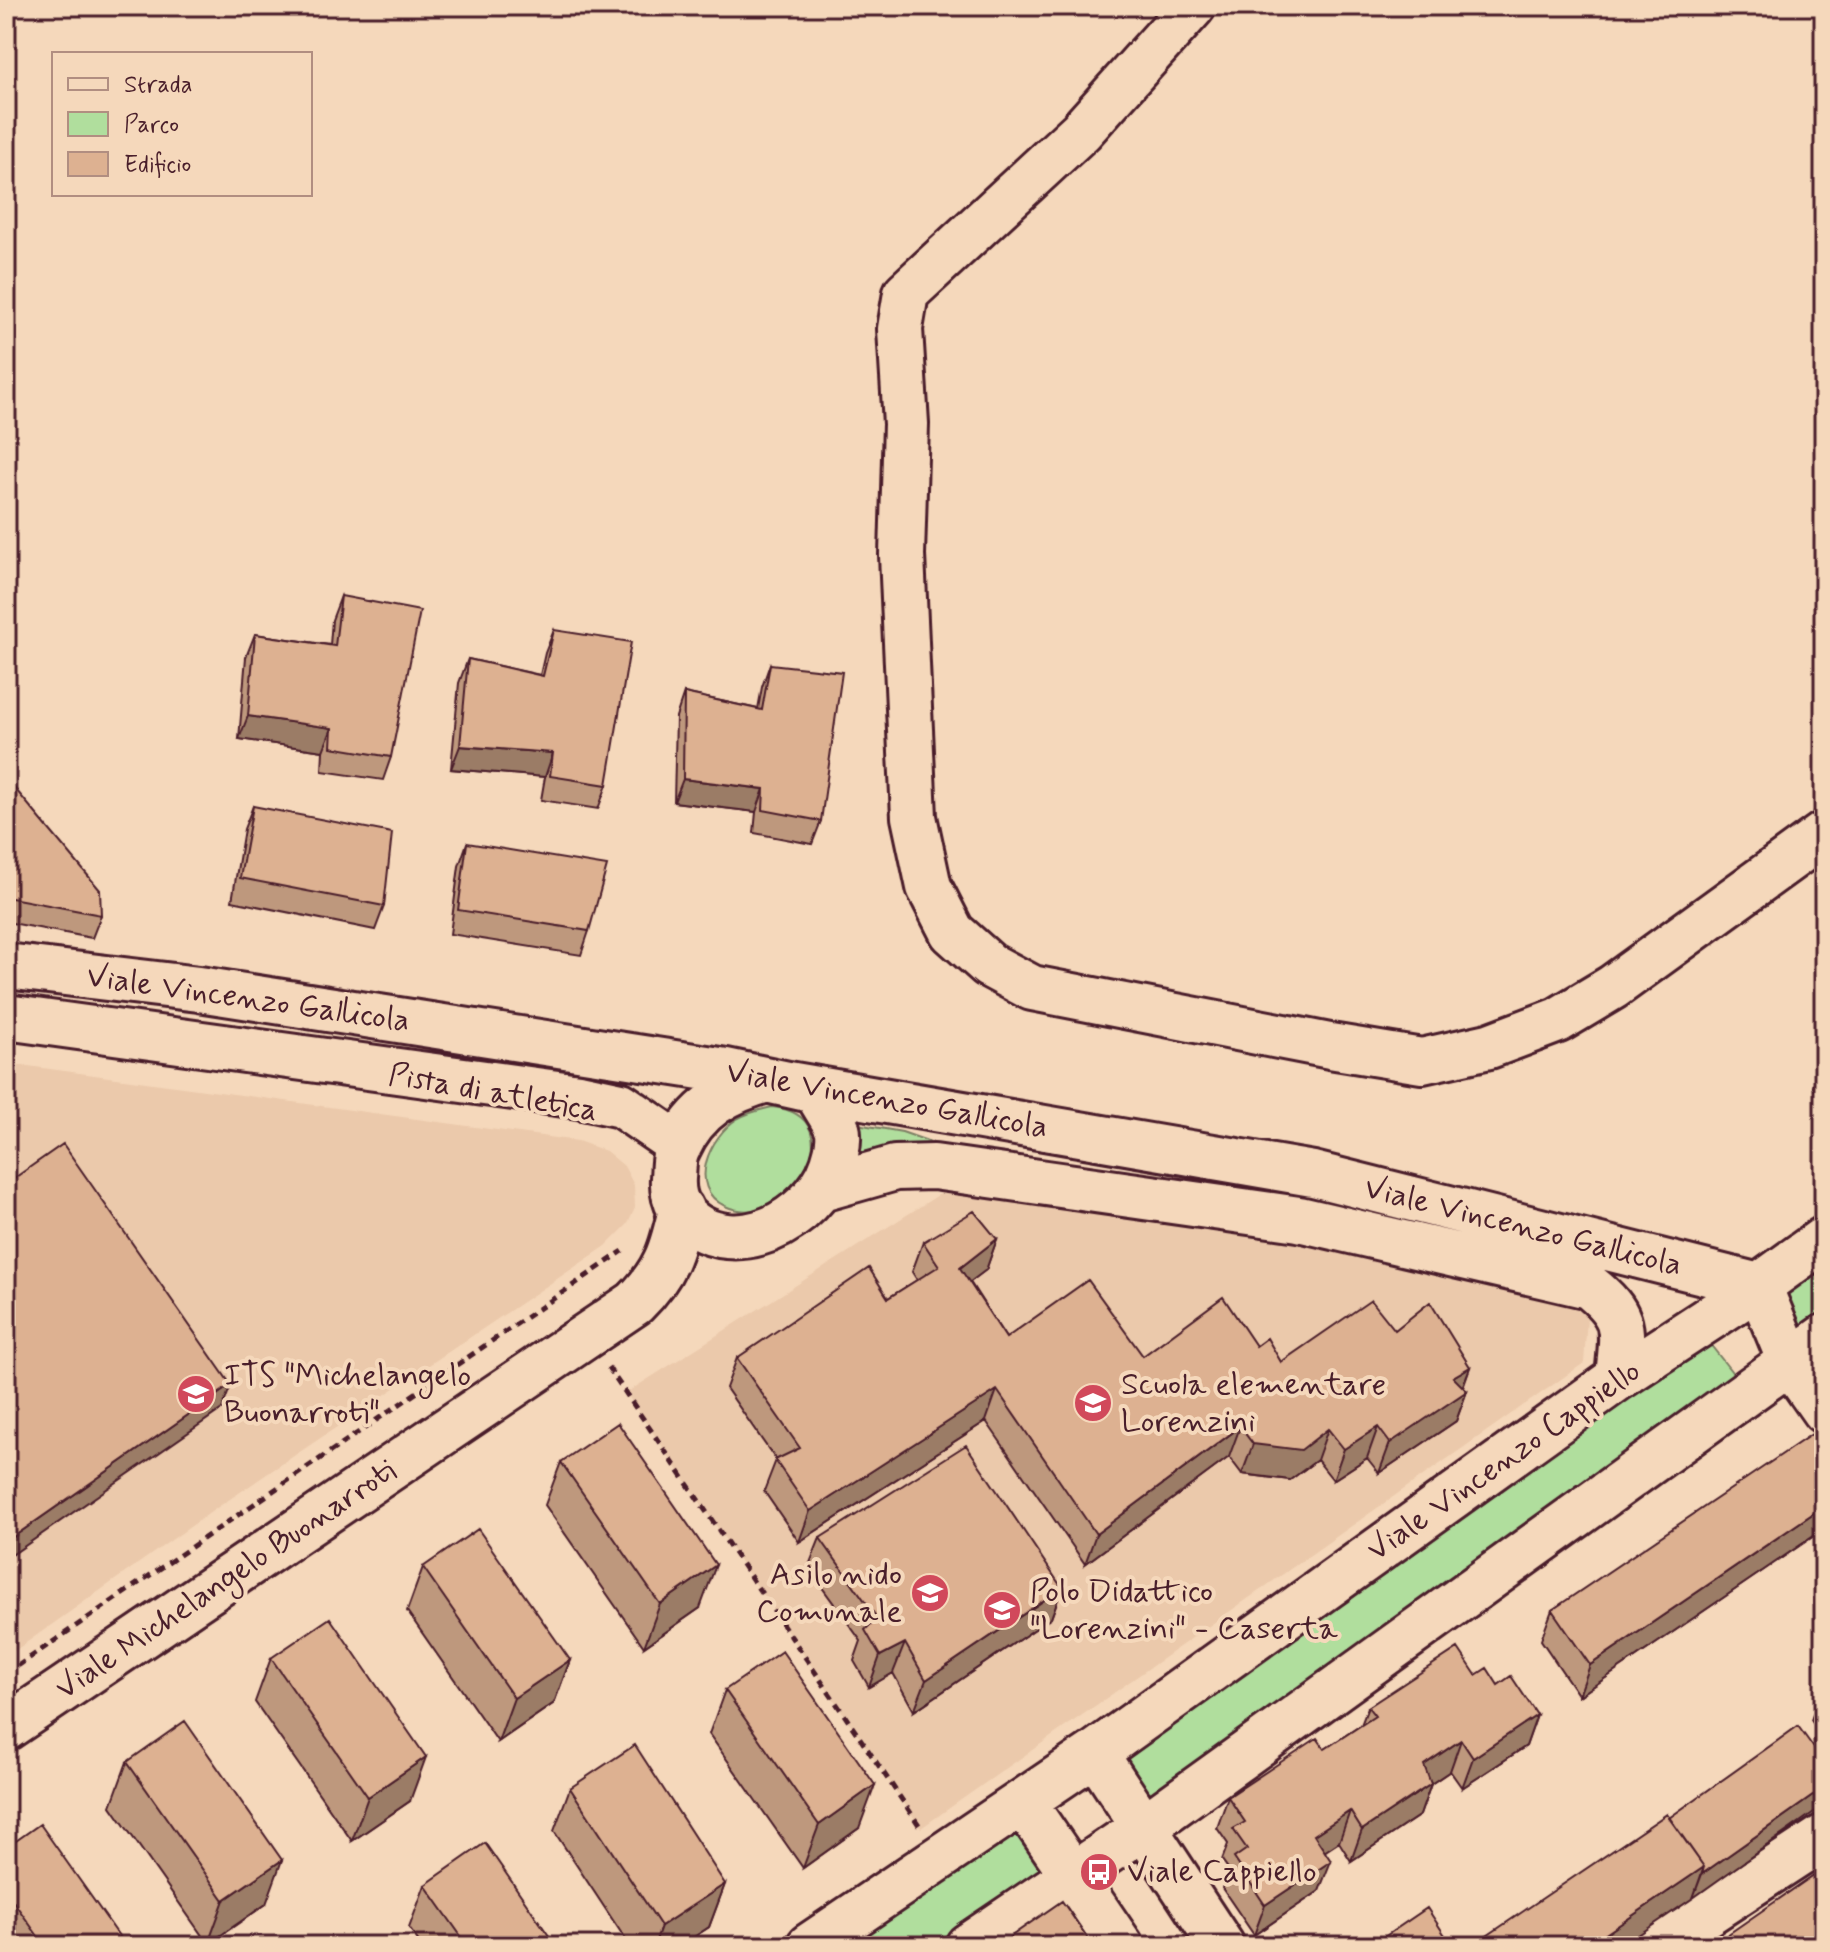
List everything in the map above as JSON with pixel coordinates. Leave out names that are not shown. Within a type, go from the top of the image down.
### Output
[{"type":"street","points":[[1193,6],[1081,131],[906,293],[900,329],[906,424],[902,555],[914,817],[929,887],[952,932],[989,965],[1032,988],[1422,1061],[1489,1046],[1558,1020],[1613,987],[1824,834]]},
{"type":"street","name":"Viale Vincenzo Gallicola","points":[[6,966],[199,989],[726,1071],[1313,1174],[1759,1286]]},
{"type":"street","name":"Viale Vincenzo Gallicola","points":[[6,1017],[579,1096],[621,1105],[679,1145]]},
{"type":"street","name":"Viale Michelangelo Buonarroti","points":[[767,1080],[788,1084],[816,1091],[838,1131],[833,1166],[821,1189],[791,1218],[760,1233],[727,1237],[691,1224],[672,1194],[674,1155],[685,1133],[708,1106],[737,1089],[767,1080]]},
{"type":"street","name":"Viale Vincenzo Gallicola","points":[[821,1189],[895,1168],[934,1167],[1299,1219],[1589,1286],[1605,1299],[1620,1318],[1618,1378]]},
{"type":"street","name":"Viale Michelangelo Buonarroti","points":[[6,1728],[635,1303],[656,1282],[674,1244],[681,1209]]},
{"type":"street","name":"Viale Vincenzo Cappiello","points":[[809,1946],[1095,1753],[1618,1378],[1759,1286],[1824,1239]]},
{"type":"street","points":[[1759,1286],[1807,1350],[1824,1411]]},
{"type":"street","points":[[968,1946],[1144,1827],[1807,1350]]},
{"type":"street","points":[[1095,1753],[1222,1946]]},
{"type":"street","points":[[1023,1802],[1121,1946]]},
{"type":"street","points":[[1657,1946],[1824,1837]]},
{"type":"path","points":[[6,1674],[627,1247]]},
{"type":"path","points":[[587,1336],[940,1856]]},
{"type":"shaded area","name":"ITS \"Michelangelo Buonarroti\"","points":[[6,1063],[578,1141],[606,1151],[624,1166],[634,1185],[635,1207],[627,1225],[606,1246],[221,1505],[6,1657]]},
{"type":"shaded area","name":"Polo Didattico \"Lorenzini\" - Caserta","points":[[973,1173],[1589,1286],[1584,1363],[921,1828],[626,1393]]},
{"type":"green space","points":[[772,1107],[798,1115],[810,1130],[812,1150],[805,1171],[791,1190],[772,1204],[749,1210],[725,1206],[713,1198],[707,1187],[706,1162],[711,1149],[718,1137],[737,1119]]},
{"type":"green space","points":[[846,1122],[902,1132],[959,1152],[849,1160]]},
{"type":"green space","points":[[1824,1261],[1824,1319],[1801,1336],[1780,1294]]},
{"type":"green space","points":[[1706,1339],[1735,1376],[1149,1806],[1119,1756]]},
{"type":"green space","points":[[1015,1829],[1044,1868],[931,1946],[845,1946]]},
{"type":"building","points":[[341,596],[420,611],[391,757],[331,747],[332,728],[248,716],[255,634],[335,646]]},
{"type":"building","points":[[554,630],[631,642],[607,785],[550,776],[553,753],[460,746],[468,659],[543,676]]},
{"type":"building","points":[[770,664],[842,672],[821,821],[763,810],[764,789],[683,779],[684,693],[762,710]]},
{"type":"building","points":[[6,778],[100,890],[101,915],[6,897]]},
{"type":"building","points":[[253,806],[392,833],[384,906],[240,878]]},
{"type":"building","points":[[467,843],[607,866],[589,931],[458,910]]},
{"type":"building","points":[[63,1144],[231,1385],[6,1542],[6,1184]]},
{"type":"building","name":"Scuola elementare Lorenzini","points":[[974,1211],[997,1239],[960,1268],[1006,1338],[1088,1280],[1143,1356],[1223,1297],[1256,1346],[1267,1338],[1281,1362],[1371,1300],[1395,1330],[1430,1302],[1470,1367],[1453,1377],[1467,1391],[1390,1443],[1378,1427],[1344,1449],[1328,1429],[1301,1450],[1253,1444],[1240,1427],[1096,1534],[997,1390],[810,1511],[775,1460],[800,1448],[737,1358],[869,1268],[888,1298],[939,1266],[923,1242]]},
{"type":"building","points":[[618,1423],[716,1565],[660,1604],[561,1462]]},
{"type":"building","points":[[1815,1432],[1824,1445],[1824,1506],[1590,1665],[1552,1610]]},
{"type":"building","name":"Asilo nido Comunale","points":[[966,1445],[1062,1588],[926,1680],[905,1643],[880,1656],[865,1630],[877,1618],[820,1538]]},
{"type":"building","points":[[478,1529],[570,1660],[514,1698],[423,1567]]},
{"type":"building","points":[[330,1618],[426,1757],[368,1797],[271,1658]]},
{"type":"building","points":[[1458,1648],[1476,1675],[1487,1668],[1498,1685],[1511,1676],[1537,1715],[1473,1758],[1461,1740],[1424,1765],[1431,1784],[1362,1830],[1350,1811],[1314,1835],[1331,1861],[1265,1905],[1234,1858],[1247,1849],[1233,1829],[1245,1822],[1228,1797],[1317,1738],[1325,1749],[1375,1716],[1368,1707]]},
{"type":"building","points":[[782,1651],[875,1785],[819,1825],[725,1690]]},
{"type":"building","points":[[185,1721],[282,1860],[224,1900],[127,1762]]},
{"type":"building","points":[[1798,1726],[1824,1762],[1824,1788],[1702,1874],[1704,1867],[1669,1818]]},
{"type":"building","points":[[635,1745],[725,1884],[661,1926],[570,1788]]},
{"type":"building","points":[[1667,1814],[1704,1867],[1588,1946],[1472,1946]]},
{"type":"building","points":[[40,1824],[126,1946],[45,1946],[6,1891],[6,1848]]},
{"type":"building","points":[[485,1843],[556,1946],[468,1946],[425,1885]]},
{"type":"building","points":[[1824,1868],[1824,1946],[1711,1946]]},
{"type":"building","points":[[1062,1901],[1093,1946],[997,1946]]},
{"type":"building","points":[[1427,1908],[1452,1946],[1371,1946]]},
{"type":"place","name":"ITS \"Michelangelo Buonarroti\"","points":[[196,1394]]},
{"type":"place","name":"Scuola elementare Lorenzini","points":[[1093,1403]]},
{"type":"place","name":"Asilo nido Comunale","points":[[930,1593]]},
{"type":"place","name":"Polo Didattico \"Lorenzini\" - Caserta","points":[[1002,1610]]},
{"type":"place","name":"Viale Cappiello","points":[[1099,1872]]}]
